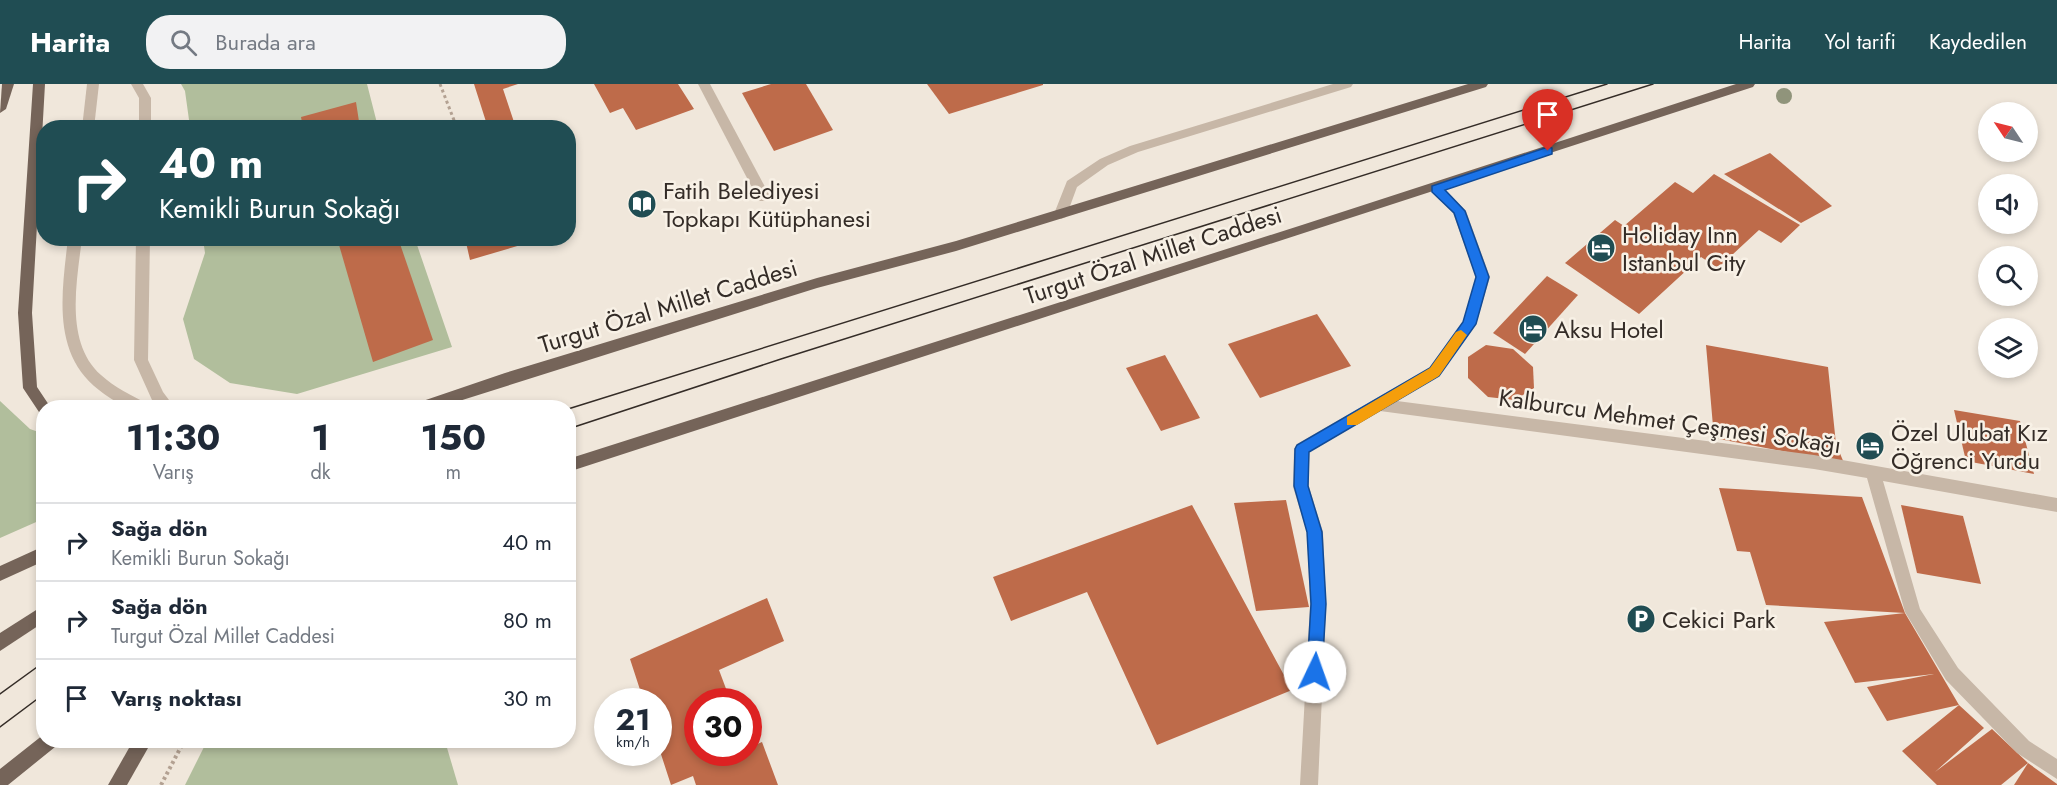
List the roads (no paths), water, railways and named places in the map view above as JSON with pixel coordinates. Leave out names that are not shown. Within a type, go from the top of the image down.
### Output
[{"type":"main road","points":[[0,109],[8,84]]},
{"type":"main road","points":[[37,120],[39,84]]},
{"type":"main road","name":"Turgut Özal Millet Caddesi","points":[[441,400],[818,283],[956,246],[1482,84]]},
{"type":"main road","name":"Turgut Özal Millet Caddesi","points":[[576,463],[805,388],[1436,189],[1749,84]]},
{"type":"main road","points":[[36,133],[25,313],[30,388],[38,400]]},
{"type":"main road","points":[[0,574],[36,557]]},
{"type":"main road","points":[[0,643],[36,618]]},
{"type":"main road","points":[[0,780],[40,748]]},
{"type":"main road","points":[[117,785],[139,748]]},
{"type":"street","points":[[89,120],[93,84]]},
{"type":"street","points":[[137,84],[145,98],[145,120]]},
{"type":"street","points":[[704,84],[764,198]]},
{"type":"street","points":[[1061,214],[1072,184],[1104,162],[1134,149],[1347,84]]},
{"type":"street","points":[[1309,785],[1318,604],[1315,532],[1301,486],[1302,449],[1382,405],[1434,372],[1469,324],[1483,277],[1459,211],[1436,189]]},
{"type":"street","points":[[74,246],[67,308],[77,357],[102,388],[127,400]]},
{"type":"street","points":[[143,246],[141,360],[161,400]]},
{"type":"street","name":"Kalburcu Mehmet Çeşmesi Sokağı","points":[[1382,405],[1873,472],[2057,505]]},
{"type":"street","points":[[1873,472],[1912,612],[1952,674],[2023,747],[2057,770]]},
{"type":"tram line","points":[[576,406],[1607,84]]},
{"type":"tram line","points":[[576,426],[781,359],[1653,84]]},
{"type":"tram line","points":[[0,694],[36,668]]},
{"type":"tram line","points":[[0,727],[36,700]]},
{"type":"place","name":"Fatih Belediyesi Topkapı Kütüphanesi","points":[[642,204]]},
{"type":"place","name":"Holiday Inn Istanbul City","points":[[1601,248]]},
{"type":"place","name":"Aksu Hotel","points":[[1533,329]]},
{"type":"place","name":"Özel Ulubat Kız Öğrenci Yurdu","points":[[1870,446]]},
{"type":"place","name":"Cekici Park","points":[[1641,619]]}]
